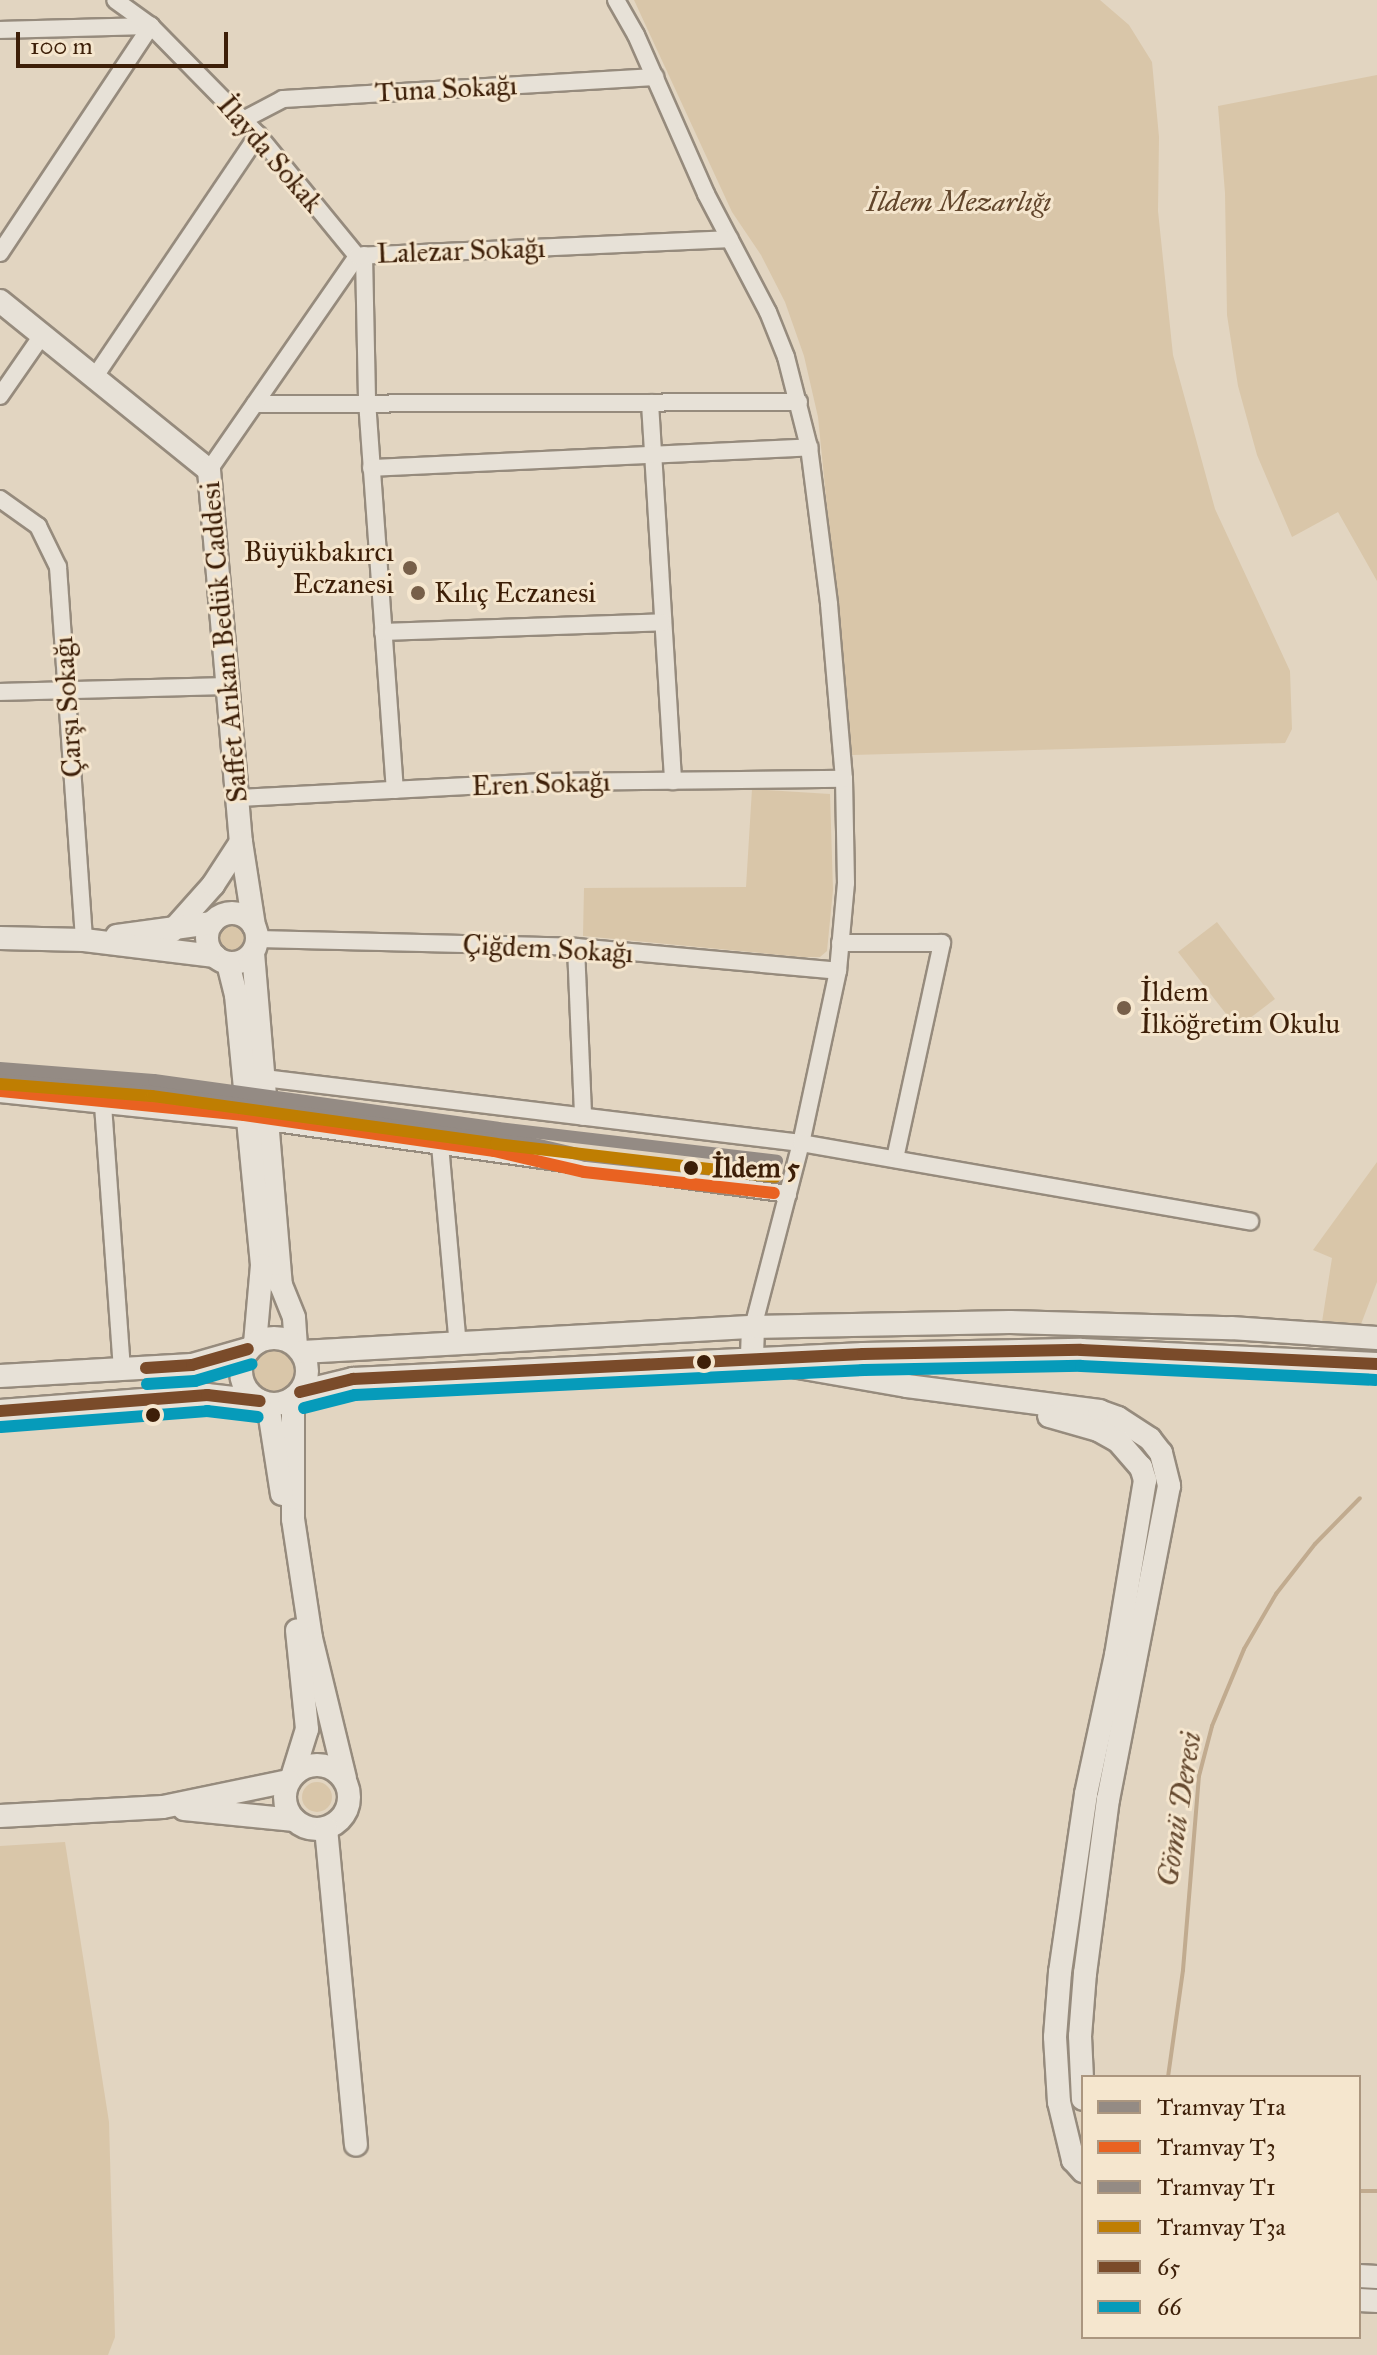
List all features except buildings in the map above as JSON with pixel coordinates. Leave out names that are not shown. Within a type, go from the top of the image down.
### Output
[{"type":"main road","name":"Saffet Arıkan Bedük Caddesi","points":[[0,301],[96,375],[209,470],[241,842]]},
{"type":"main road","points":[[172,931],[213,885],[241,842]]},
{"type":"main road","points":[[0,1816],[163,1807],[294,1820],[310,1828],[326,1828],[346,1812],[350,1795],[311,1638],[293,1519],[297,1395],[308,1368],[281,1285],[258,1121],[236,995],[221,960],[208,944],[241,842]]},
{"type":"main road","points":[[241,842],[255,939],[264,1078],[258,1121],[262,1265],[252,1346],[241,1365],[242,1382],[264,1403],[285,1518],[307,1729],[290,1778],[286,1806],[294,1820]]},
{"type":"main road","points":[[84,940],[172,931],[237,913],[255,939]]},
{"type":"main road","points":[[0,938],[84,940],[242,961],[255,939]]},
{"type":"main road","points":[[0,1376],[192,1365],[271,1337],[299,1348],[458,1345],[753,1327],[1037,1322],[1231,1328],[1377,1338]]},
{"type":"main road","points":[[752,1359],[753,1327]]},
{"type":"main road","points":[[0,1411],[207,1395],[264,1403],[353,1379],[752,1359],[1081,1350],[1377,1364]]},
{"type":"main road","points":[[752,1359],[907,1386],[1064,1419],[1098,1430],[1118,1441],[1133,1457],[1145,1480],[1119,1640],[1086,1794],[1060,1972],[1055,2037],[1059,2102],[1073,2160],[1081,2169]]},
{"type":"main road","points":[[907,1386],[1099,1411],[1118,1418],[1150,1439],[1168,1469],[1169,1486],[1108,1799],[1080,2036],[1082,2075]]},
{"type":"main road","points":[[163,1807],[290,1778],[307,1765],[324,1765],[345,1779]]},
{"type":"main road","points":[[326,1828],[356,2145]]},
{"type":"street","name":"İlayda Sokak","points":[[115,0],[151,26],[258,135],[360,256]]},
{"type":"street","points":[[616,0],[655,77],[706,194],[768,312],[799,402],[809,447],[831,617],[844,779],[846,883],[838,971],[801,1143],[753,1327]]},
{"type":"street","points":[[0,30],[151,26]]},
{"type":"street","points":[[0,253],[151,26]]},
{"type":"street","name":"Tuna Sokağı","points":[[243,120],[283,99],[655,77]]},
{"type":"street","points":[[96,375],[258,135]]},
{"type":"street","name":"Lalezar Sokağı","points":[[209,470],[360,256],[730,239]]},
{"type":"street","points":[[360,256],[371,468],[395,790]]},
{"type":"street","points":[[0,396],[43,334]]},
{"type":"street","points":[[255,404],[799,402]]},
{"type":"street","points":[[650,403],[673,781]]},
{"type":"street","points":[[371,468],[809,447]]},
{"type":"street","name":"Çarşı Sokağı","points":[[0,499],[38,526],[58,567],[84,940]]},
{"type":"street","points":[[383,632],[663,622]]},
{"type":"street","points":[[0,692],[229,686]]},
{"type":"street","name":"Eren Sokağı","points":[[239,798],[544,782],[844,779]]},
{"type":"street","name":"Çiğdem Sokağı","points":[[255,939],[576,947],[838,971]]},
{"type":"street","points":[[840,943],[942,943],[895,1159]]},
{"type":"street","points":[[576,947],[583,1117]]},
{"type":"street","points":[[264,1078],[801,1143],[1250,1221]]},
{"type":"street","points":[[0,1094],[258,1121],[788,1194]]},
{"type":"street","points":[[103,1105],[122,1369]]},
{"type":"street","points":[[440,1145],[458,1345]]},
{"type":"green space","name":"İldem Mezarlığı","points":[[634,0],[1100,0],[1129,25],[1152,62],[1159,137],[1158,211],[1173,355],[1215,509],[1290,671],[1292,729],[1285,743],[852,755],[818,417],[804,356],[785,302],[761,255],[732,212]]},
{"type":"green space","points":[[1377,75],[1377,581],[1338,512],[1292,537],[1257,455],[1238,386],[1227,315],[1225,193],[1218,106]]},
{"type":"green space","points":[[752,789],[830,794],[833,890],[827,951],[820,957],[802,957],[583,936],[584,888],[746,887]]},
{"type":"green space","points":[[232,922],[243,927],[248,938],[243,949],[232,954],[221,949],[216,938],[221,927]]},
{"type":"green space","points":[[1217,922],[1275,999],[1237,1028],[1178,952]]},
{"type":"green space","points":[[1377,1162],[1377,1282],[1355,1340],[1319,1341],[1332,1258],[1313,1250]]},
{"type":"green space","points":[[274,1348],[290,1355],[297,1371],[290,1387],[274,1394],[258,1387],[251,1371],[258,1355]]},
{"type":"green space","points":[[317,1782],[328,1786],[332,1797],[328,1808],[317,1812],[306,1808],[302,1797],[306,1786]]},
{"type":"green space","points":[[65,1842],[109,2122],[115,2337],[108,2355],[0,2355],[0,1846]]},
{"type":"waterway","name":"Gömü Deresi","points":[[1168,2075],[1183,1970],[1199,1776],[1212,1726],[1244,1649],[1276,1594],[1315,1544],[1360,1498]]},
{"type":"waterway","name":"Gömü Deresi","points":[[1361,2191],[1377,2191]]},
{"type":"tram line","name":"T1","points":[[0,1068],[154,1080],[498,1128],[777,1161]]},
{"type":"tram line","name":"T1a","points":[[0,1075],[246,1099],[497,1135],[586,1156],[776,1177]]},
{"type":"tram line","name":"T3a","points":[[0,1084],[152,1096],[496,1144],[775,1177]]},
{"type":"tram line","name":"T3","points":[[0,1091],[244,1115],[494,1151],[584,1172],[774,1193]]},
{"type":"transit line","name":"65","points":[[146,1368],[192,1365],[248,1349]]},
{"type":"transit line","name":"65","points":[[300,1392],[353,1379],[863,1354],[1081,1350],[1377,1364]]},
{"type":"transit line","name":"66","points":[[147,1384],[195,1381],[252,1364]]},
{"type":"transit line","name":"66","points":[[304,1408],[355,1395],[864,1370],[1081,1366],[1376,1380]]},
{"type":"transit line","name":"65","points":[[0,1411],[207,1395],[260,1401]]},
{"type":"transit line","name":"66","points":[[1,1427],[207,1411],[258,1417]]},
{"type":"place","name":"Büyükbakırcı Eczanesi","points":[[410,568]]},
{"type":"place","name":"Kılıç Eczanesi","points":[[418,593]]},
{"type":"place","name":"İldem İlköğretim Okulu","points":[[1124,1008]]},
{"type":"place","name":"İldem 5","points":[[691,1168]]}]
